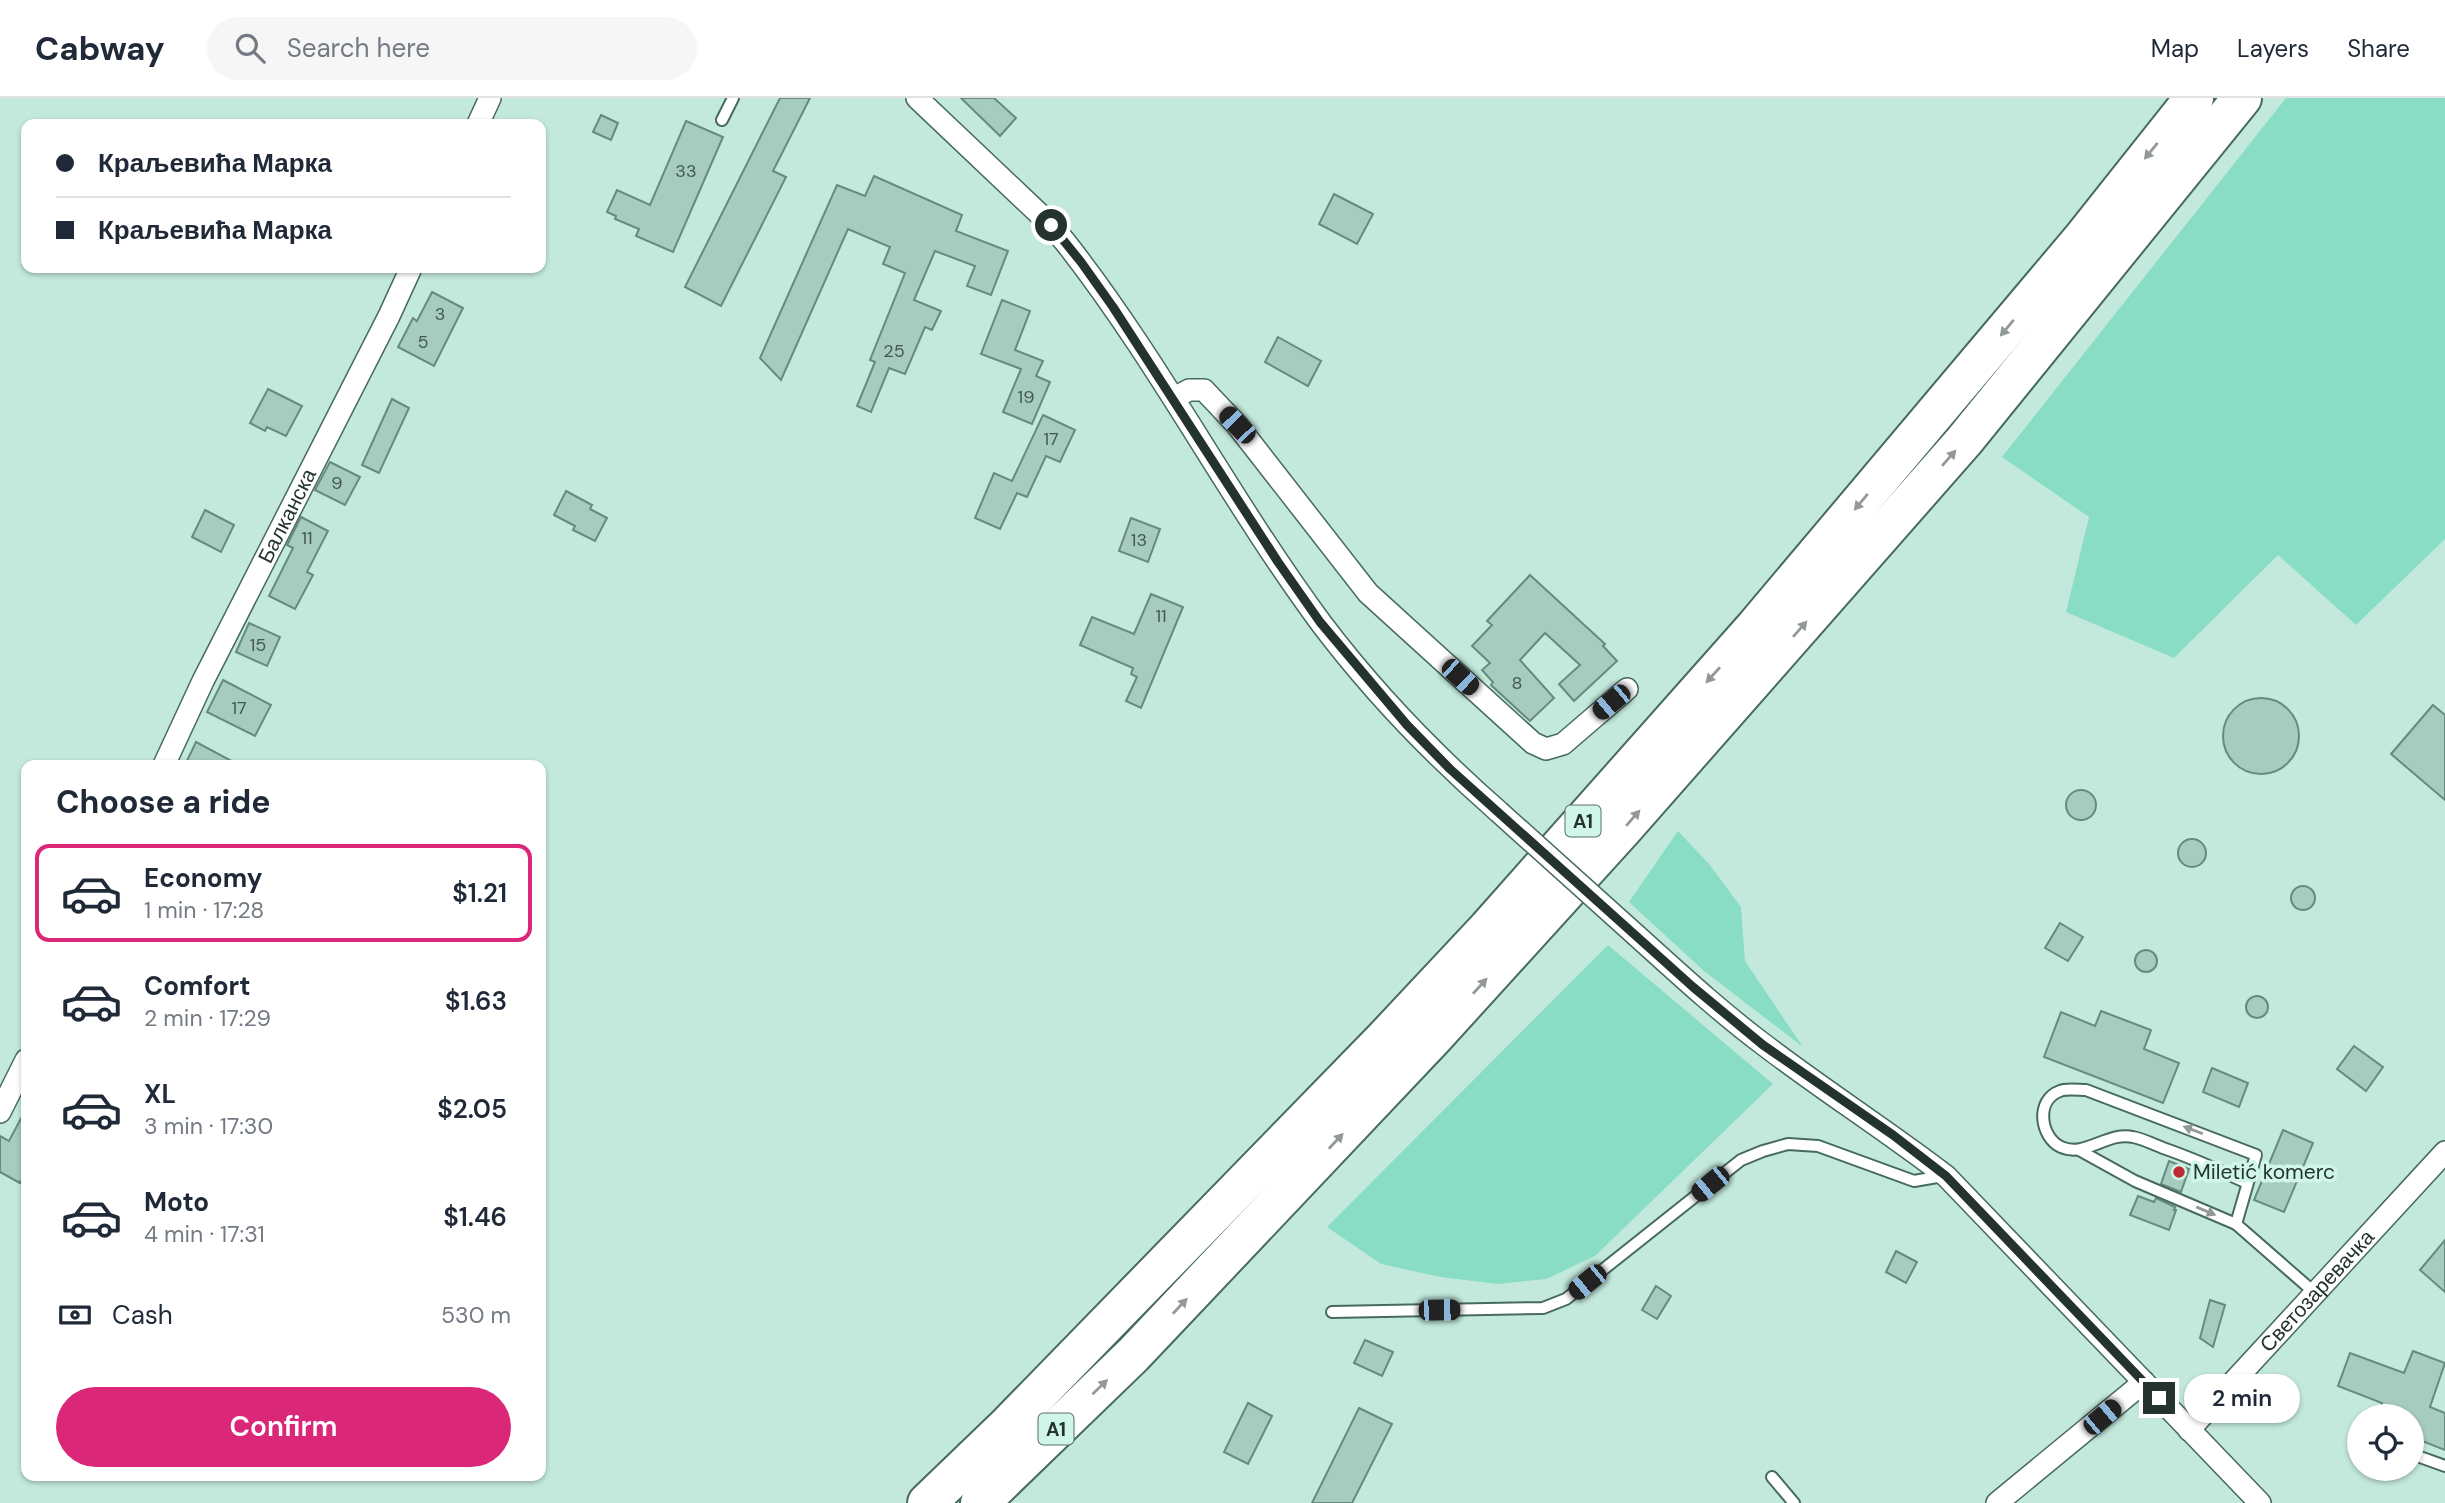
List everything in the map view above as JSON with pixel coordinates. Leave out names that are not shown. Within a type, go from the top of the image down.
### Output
[{"type":"highway","name":"A1","points":[[927,1503],[1016,1417],[1385,1038],[1488,928],[1755,627],[2082,239],[2194,98]]},
{"type":"highway","name":"A1","points":[[980,1503],[1133,1355],[1434,1037],[1623,830],[1964,441],[2242,98]]},
{"type":"street","points":[[480,119],[490,98]]},
{"type":"street","points":[[917,98],[1051,225],[1081,262],[1174,398],[1278,562],[1339,646],[1424,742],[1450,769],[1693,987],[1763,1045],[1893,1135],[1946,1176],[2260,1503]]},
{"type":"street","name":"Балканска","points":[[166,760],[202,681],[409,273]]},
{"type":"street","points":[[1174,398],[1189,390],[1204,390],[1237,425],[1368,593],[1533,743],[1546,748],[1563,744],[1628,689]]},
{"type":"street","points":[[0,1112],[21,1070]]},
{"type":"street","name":"Светозаревачка","points":[[2189,1430],[2445,1152]]},
{"type":"street","points":[[1997,1503],[2144,1382]]},
{"type":"lane","points":[[722,120],[733,98]]},
{"type":"lane","points":[[2236,1224],[2256,1155],[2086,1090],[2060,1090],[2045,1107],[2042,1119],[2047,1135],[2064,1149],[2079,1150],[2115,1137],[2131,1136],[2207,1164],[2247,1183]]},
{"type":"lane","points":[[1332,1312],[1543,1308],[1566,1299],[1741,1160],[1788,1144],[1818,1146],[1914,1181],[1946,1176]]},
{"type":"lane","points":[[2079,1150],[2135,1181],[2236,1224],[2315,1293]]},
{"type":"lane","points":[[2424,1458],[2445,1466]]},
{"type":"lane","points":[[1772,1477],[1794,1503]]},
{"type":"green space","points":[[2286,98],[2445,98],[2445,539],[2356,625],[2278,555],[2174,658],[2066,612],[2089,517],[2002,457]]},
{"type":"green space","points":[[1678,831],[1709,864],[1741,907],[1745,961],[1803,1047],[1704,971],[1629,902]]},
{"type":"green space","points":[[1608,945],[1773,1084],[1595,1256],[1546,1279],[1498,1284],[1440,1277],[1381,1264],[1327,1227]]},
{"type":"building","points":[[780,98],[810,98],[773,171],[786,177],[721,306],[685,287]]},
{"type":"building","points":[[961,98],[994,98],[1016,118],[1000,136]]},
{"type":"building","points":[[601,115],[618,123],[611,140],[593,132]]},
{"type":"building","points":[[686,121],[723,137],[673,252],[636,236],[639,229],[615,219],[616,216],[607,212],[617,190],[650,205]]},
{"type":"building","points":[[874,176],[962,215],[956,231],[1008,251],[991,295],[967,286],[975,266],[935,251],[914,300],[941,311],[932,330],[925,327],[905,374],[889,368],[871,412],[857,406],[875,362],[870,360],[905,273],[883,264],[890,247],[848,229],[781,380],[760,358],[837,185],[865,196]]},
{"type":"building","points":[[1334,194],[1373,214],[1357,244],[1319,224]]},
{"type":"building","points":[[432,292],[463,308],[434,366],[398,347],[413,318],[417,321]]},
{"type":"building","points":[[1002,300],[1030,311],[1015,350],[1043,361],[1036,376],[1050,382],[1032,424],[1003,412],[1021,369],[981,354]]},
{"type":"building","points":[[1278,337],[1321,361],[1308,386],[1265,362]]},
{"type":"building","points":[[268,389],[302,406],[286,436],[267,427],[265,431],[250,423]]},
{"type":"building","points":[[392,399],[409,408],[379,473],[362,465]]},
{"type":"building","points":[[1043,415],[1075,430],[1060,462],[1046,456],[1027,497],[1017,493],[1000,529],[975,518],[994,473],[1012,481]]},
{"type":"building","points":[[330,462],[360,477],[345,505],[315,490]]},
{"type":"building","points":[[566,491],[592,505],[590,509],[607,518],[595,541],[573,530],[575,526],[554,515]]},
{"type":"building","points":[[205,510],[234,525],[221,552],[192,537]]},
{"type":"building","points":[[301,517],[328,531],[307,572],[313,575],[295,609],[269,596],[293,548],[287,545]]},
{"type":"building","points":[[1131,518],[1160,529],[1148,562],[1119,551]]},
{"type":"building","points":[[1530,575],[1605,644],[1603,646],[1617,661],[1574,701],[1559,684],[1580,665],[1545,633],[1520,660],[1554,698],[1530,721],[1491,685],[1493,682],[1482,670],[1490,663],[1472,646],[1492,625],[1487,621]]},
{"type":"building","points":[[1151,594],[1183,607],[1141,708],[1126,701],[1137,677],[1131,674],[1133,668],[1080,645],[1092,617],[1134,634]]},
{"type":"building","points":[[249,623],[280,637],[267,666],[236,652]]},
{"type":"building","points":[[223,680],[271,705],[255,736],[207,712]]},
{"type":"building","points":[[2261,698],[2275,701],[2288,709],[2296,722],[2299,736],[2296,750],[2288,763],[2275,771],[2261,774],[2247,771],[2234,763],[2226,750],[2223,736],[2226,722],[2234,709],[2247,701]]},
{"type":"building","points":[[2433,705],[2445,715],[2445,800],[2391,754]]},
{"type":"building","points":[[196,742],[230,760],[187,760]]},
{"type":"building","points":[[2081,790],[2091,795],[2096,805],[2091,815],[2081,820],[2071,815],[2066,805],[2071,795]]},
{"type":"building","points":[[2192,839],[2202,843],[2206,853],[2202,863],[2192,867],[2182,863],[2178,853],[2182,843]]},
{"type":"building","points":[[2303,886],[2312,889],[2315,898],[2312,907],[2303,910],[2294,907],[2291,898],[2294,889]]},
{"type":"building","points":[[2060,923],[2083,937],[2068,961],[2045,948]]},
{"type":"building","points":[[2146,950],[2154,953],[2157,961],[2154,969],[2146,972],[2138,969],[2135,961],[2138,953]]},
{"type":"building","points":[[2257,996],[2265,999],[2268,1007],[2265,1015],[2257,1018],[2249,1015],[2246,1007],[2249,999]]},
{"type":"building","points":[[2101,1011],[2151,1030],[2144,1049],[2179,1063],[2163,1103],[2044,1057],[2061,1012],[2095,1026]]},
{"type":"building","points":[[2354,1046],[2383,1067],[2366,1091],[2337,1069]]},
{"type":"building","points":[[2212,1068],[2248,1083],[2239,1107],[2203,1092]]},
{"type":"building","points":[[21,1118],[20,1183],[0,1172],[0,1136],[9,1141]]},
{"type":"building","points":[[2283,1130],[2313,1143],[2284,1212],[2254,1200]]},
{"type":"building","points":[[2169,1161],[2189,1169],[2181,1192],[2161,1184]]},
{"type":"building","points":[[2138,1196],[2154,1202],[2156,1198],[2175,1207],[2169,1230],[2130,1215]]},
{"type":"building","points":[[2445,1240],[2445,1292],[2420,1270]]},
{"type":"building","points":[[1896,1251],[1917,1262],[1906,1283],[1886,1272]]},
{"type":"building","points":[[1656,1286],[1671,1296],[1657,1319],[1642,1310]]},
{"type":"building","points":[[2210,1300],[2225,1305],[2213,1347],[2200,1338]]},
{"type":"building","points":[[1365,1340],[1393,1352],[1382,1376],[1354,1363]]},
{"type":"building","points":[[2413,1351],[2445,1363],[2430,1407],[2445,1413],[2445,1450],[2424,1442],[2424,1404],[2382,1404],[2338,1386],[2350,1353],[2404,1373]]},
{"type":"building","points":[[1248,1403],[1272,1416],[1248,1464],[1224,1452]]},
{"type":"building","points":[[1359,1408],[1392,1424],[1352,1503],[1312,1503]]},
{"type":"place","name":"Miletić komerc","points":[[2179,1172]]},
{"type":"route","points":[[1051,225],[1113,307],[1278,562],[1320,622],[1407,725],[1450,769],[1693,987],[1763,1045],[1893,1135],[1946,1176],[2159,1398]]}]
